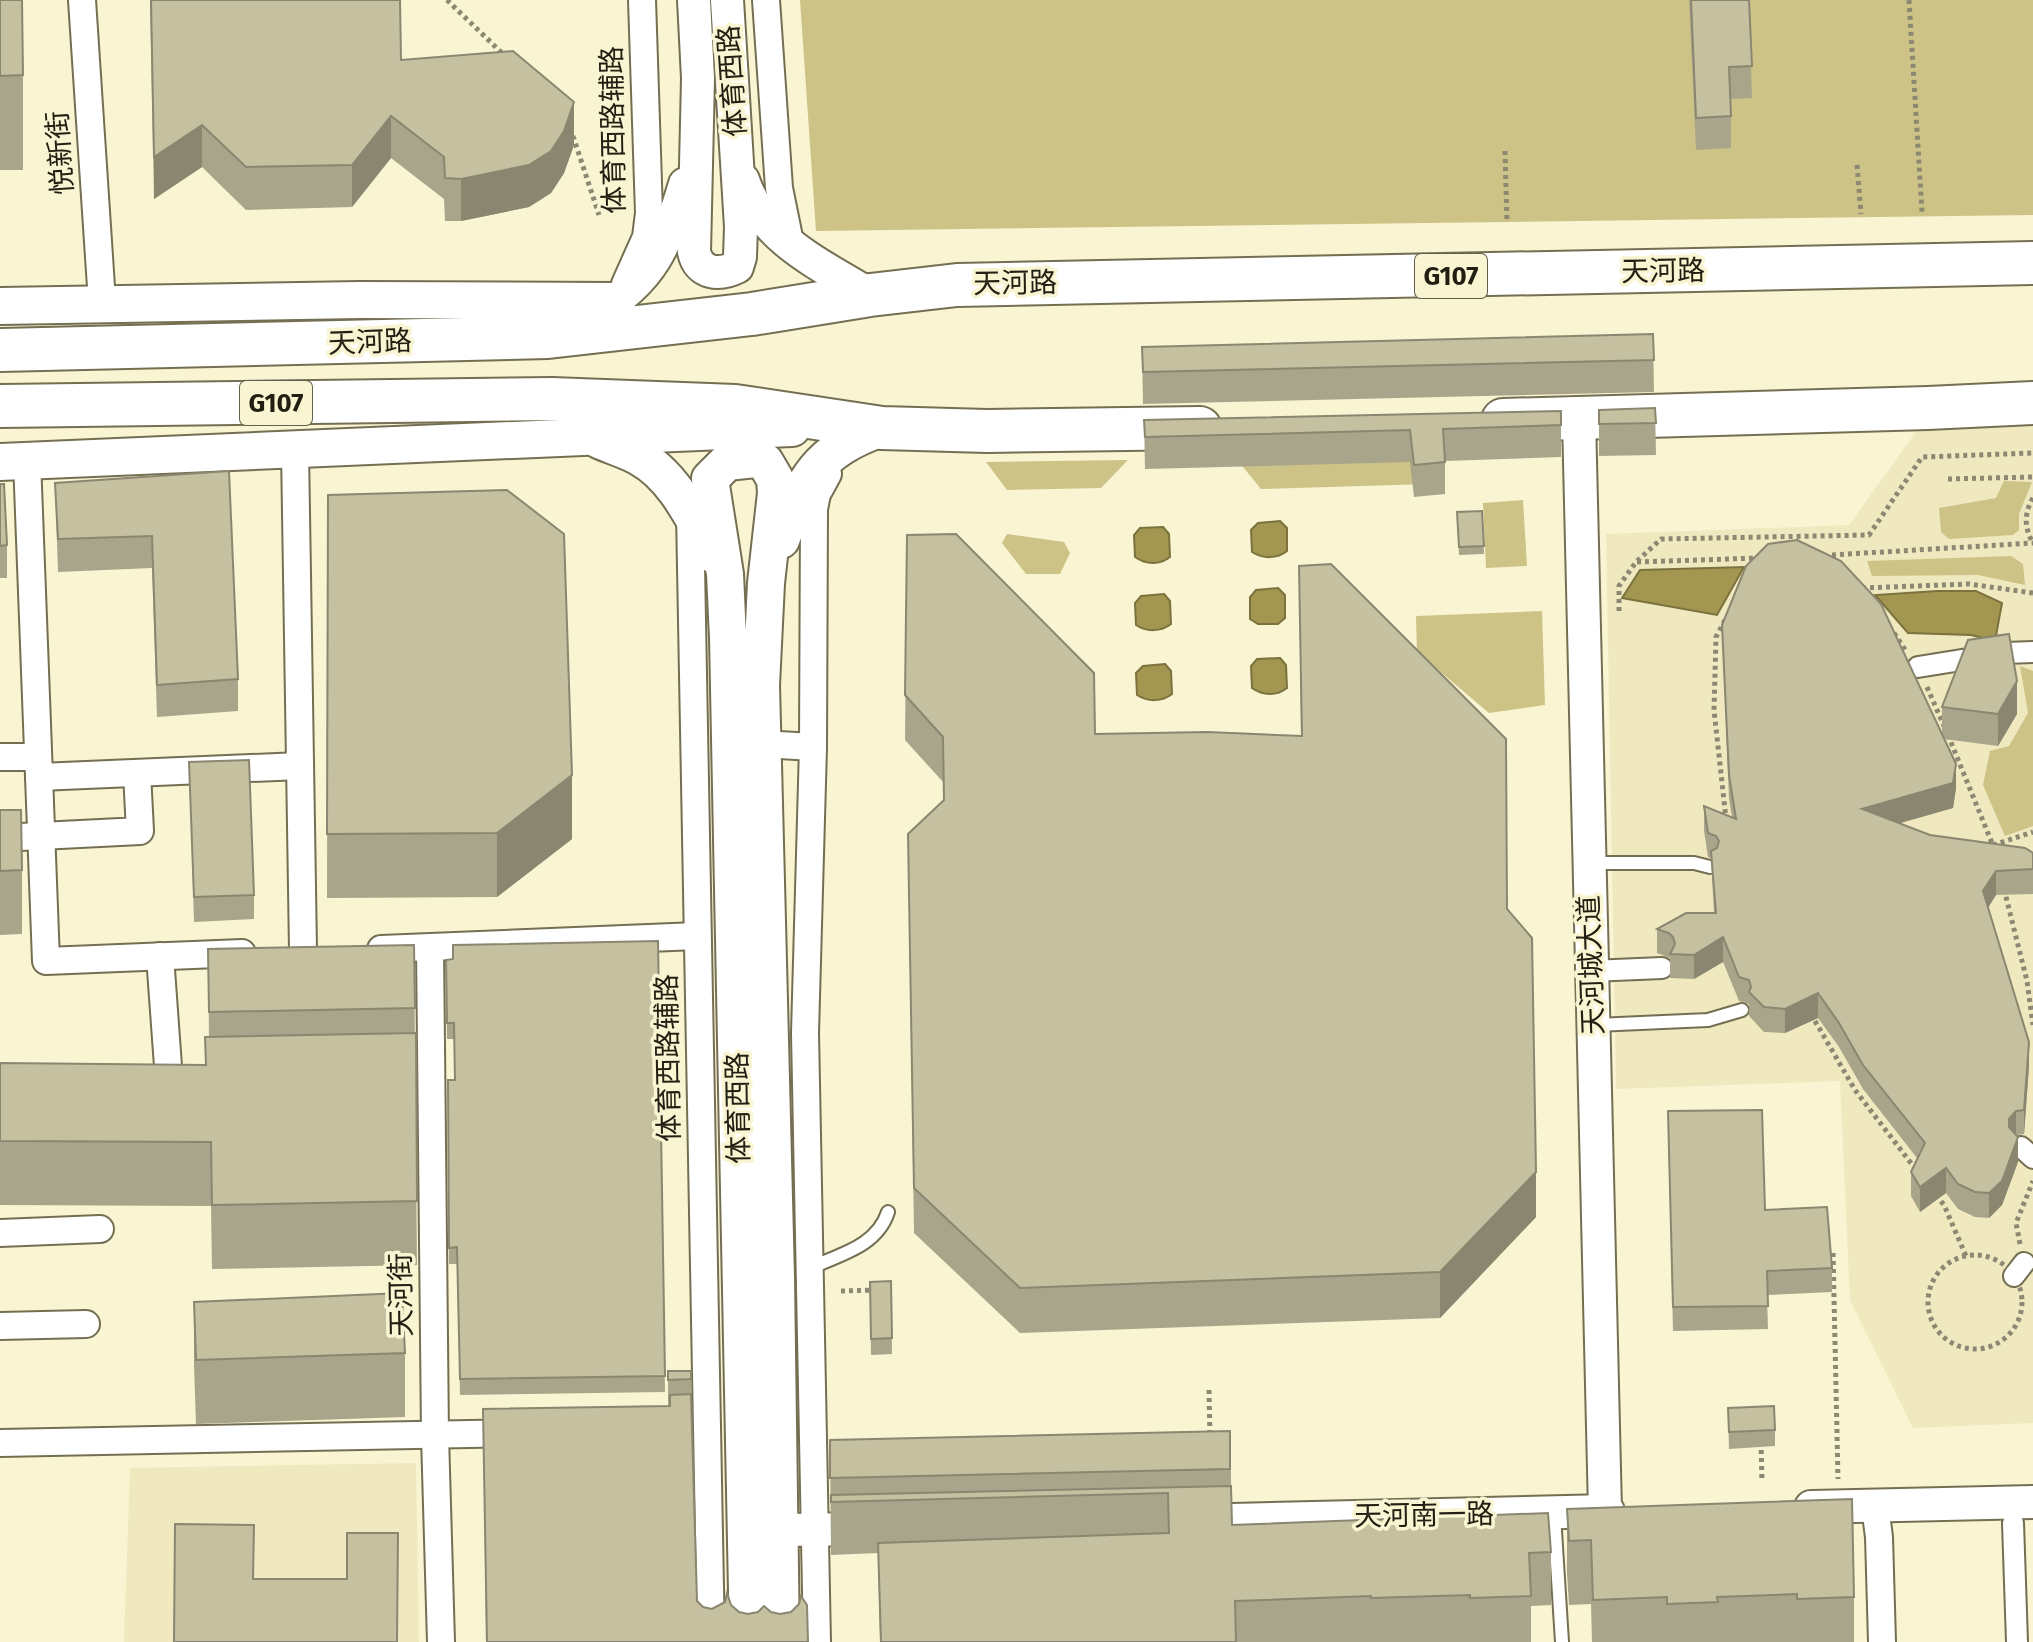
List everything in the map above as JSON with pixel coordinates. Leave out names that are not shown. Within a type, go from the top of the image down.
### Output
[{"type":"highway","name":"天河路","points":[[0,350],[548,337],[752,314],[957,285],[2033,263]]},
{"type":"highway","name":"天河路","points":[[0,406],[552,399],[735,406],[882,428],[987,431],[1235,427]]},
{"type":"highway","points":[[1461,422],[2033,403]]},
{"type":"main road","points":[[0,306],[102,302],[617,301]]},
{"type":"main road","points":[[14,461],[592,438],[738,429],[882,428]]},
{"type":"main road","points":[[766,583],[787,525],[809,478],[840,446],[882,428]]},
{"type":"main road","points":[[592,438],[641,457],[663,477],[690,513],[725,574]]},
{"type":"main road","points":[[710,479],[718,468],[737,460],[765,462],[771,470],[776,493],[766,583]]},
{"type":"main road","name":"体育西路","points":[[710,479],[725,574],[734,848],[748,1642]]},
{"type":"main road","name":"体育西路","points":[[766,583],[761,685],[762,744],[797,1530],[781,1642]]},
{"type":"street","name":"悦新街","points":[[82,0],[102,302]]},
{"type":"street","name":"体育西路辅路","points":[[617,301],[646,237],[649,213],[642,0]]},
{"type":"street","name":"体育西路","points":[[694,0],[698,63],[694,252],[697,262],[706,270],[716,273],[730,271],[740,263],[727,0]]},
{"type":"street","points":[[766,0],[779,188],[791,247]]},
{"type":"street","points":[[548,337],[617,301],[640,281],[664,244],[697,143]]},
{"type":"street","points":[[737,162],[748,194],[762,219],[791,247],[870,295]]},
{"type":"street","points":[[617,301],[752,314]]},
{"type":"street","name":"天河城大道","points":[[1579,419],[1605,1511]]},
{"type":"street","points":[[817,1642],[797,1530],[810,1268],[805,1033],[813,747],[813,549],[817,494],[841,458],[855,444],[882,428]]},
{"type":"street","points":[[295,450],[303,950]]},
{"type":"street","points":[[14,461],[39,767],[46,961],[697,936]]},
{"type":"street","points":[[690,513],[710,479]]},
{"type":"street","name":"体育西路辅路","points":[[690,513],[711,1642]]},
{"type":"street","points":[[1918,667],[2033,652]]},
{"type":"street","points":[[762,744],[813,747]]},
{"type":"street","points":[[0,757],[39,767],[137,773],[300,766]]},
{"type":"street","points":[[0,838],[140,831],[137,773]]},
{"type":"street","name":"天河街","points":[[430,948],[435,1436],[441,1642]]},
{"type":"street","points":[[123,1084],[169,1080],[160,956]]},
{"type":"street","points":[[1591,971],[1662,968]]},
{"type":"street","points":[[0,1233],[100,1229]]},
{"type":"street","points":[[0,1326],[86,1324]]},
{"type":"street","points":[[678,1427],[744,1426]]},
{"type":"street","points":[[0,1443],[542,1432]]},
{"type":"street","points":[[1771,1495],[1875,1506],[2023,1512],[2017,1642]]},
{"type":"street","points":[[1875,1506],[1879,1537],[1882,1642]]},
{"type":"street","name":"天河南一路","points":[[1161,1522],[1636,1511]]},
{"type":"street","points":[[797,1530],[909,1528]]},
{"type":"lane","points":[[1588,863],[1694,863],[1710,867]]},
{"type":"lane","points":[[1592,1025],[1708,1020],[1742,1010]]},
{"type":"lane","points":[[810,1268],[870,1241],[883,1227],[888,1212]]},
{"type":"lane","points":[[1554,1512],[1562,1642]]},
{"type":"path","points":[[447,0],[513,64]]},
{"type":"path","points":[[1909,0],[1922,212]]},
{"type":"path","points":[[572,133],[599,215]]},
{"type":"path","points":[[1505,151],[1507,223]]},
{"type":"path","points":[[1857,165],[1861,214]]},
{"type":"path","points":[[1619,611],[1619,586],[1636,562],[1661,539],[1869,535],[1922,457],[2033,453]]},
{"type":"path","points":[[1948,479],[2033,477]]},
{"type":"path","points":[[1819,555],[2033,543],[2026,527],[2026,514],[2033,498]]},
{"type":"path","points":[[1832,555],[1841,566]]},
{"type":"path","points":[[1636,562],[1762,557]]},
{"type":"path","points":[[1867,598],[1859,588],[1969,584],[2033,593]]},
{"type":"path","points":[[1726,822],[1714,710],[1716,637],[1728,614]]},
{"type":"path","points":[[1890,628],[1918,667],[1968,779],[1997,859]]},
{"type":"path","points":[[1993,845],[2033,832]]},
{"type":"path","points":[[2004,888],[2027,981],[2033,1025]]},
{"type":"path","points":[[2027,981],[2033,976]]},
{"type":"path","points":[[1809,1010],[1855,1090],[1926,1182]]},
{"type":"path","points":[[2019,1269],[1975,1255],[1945,1265],[1928,1291],[1932,1322],[1941,1335],[1969,1349],[1985,1348],[2011,1333],[2019,1320],[2022,1305],[2016,1223],[2033,1181]]},
{"type":"path","points":[[1935,1194],[1944,1205],[1966,1256]]},
{"type":"path","points":[[1818,1252],[1833,1251],[1838,1479]]},
{"type":"path","points":[[841,1291],[879,1290],[879,1301]]},
{"type":"path","points":[[1209,1390],[1210,1451]]},
{"type":"path","points":[[1761,1433],[1771,1495]]},
{"type":"shaded area","points":[[800,0],[2033,0],[2033,215],[816,231]]},
{"type":"shaded area","points":[[2033,420],[2033,1423],[1913,1428],[1850,1300],[1840,1081],[1616,1089],[1606,534],[1849,525],[1923,422]]},
{"type":"shaded area","points":[[1448,456],[1429,484],[1261,489],[1239,462]]},
{"type":"shaded area","points":[[1128,460],[1101,488],[1007,490],[986,462]]},
{"type":"shaded area","points":[[2004,481],[2032,482],[2019,514],[2019,530],[2013,535],[1949,539],[1941,532],[1939,508],[1996,498]]},
{"type":"shaded area","points":[[1523,500],[1527,566],[1486,568],[1483,503]]},
{"type":"shaded area","points":[[1280,521],[1287,528],[1287,551],[1270,557],[1252,552],[1251,530],[1258,523]]},
{"type":"shaded area","points":[[1163,527],[1169,534],[1170,557],[1153,563],[1135,557],[1134,535],[1140,528]]},
{"type":"shaded area","points":[[1007,534],[1064,542],[1070,553],[1060,574],[1026,574],[1002,543]]},
{"type":"shaded area","points":[[2011,556],[2023,564],[2025,585],[1978,575],[1872,576],[1867,561]]},
{"type":"shaded area","points":[[1744,567],[1717,615],[1622,598],[1640,570]]},
{"type":"shaded area","points":[[1278,588],[1285,595],[1285,618],[1278,624],[1258,624],[1250,619],[1250,597],[1256,590]]},
{"type":"shaded area","points":[[1976,591],[2002,603],[1995,641],[1971,635],[1908,633],[1875,595]]},
{"type":"shaded area","points":[[1164,594],[1170,601],[1171,624],[1154,630],[1136,625],[1135,603],[1141,596]]},
{"type":"shaded area","points":[[1542,611],[1545,705],[1489,713],[1417,652],[1416,616]]},
{"type":"shaded area","points":[[1280,658],[1286,665],[1287,688],[1270,694],[1252,688],[1251,666],[1257,659]]},
{"type":"shaded area","points":[[1165,664],[1171,671],[1172,694],[1155,700],[1137,695],[1136,673],[1143,666]]},
{"type":"shaded area","points":[[2020,666],[2033,671],[2033,826],[2005,836],[1983,785],[1990,751],[2009,746],[2028,713]]},
{"type":"shaded area","points":[[416,1463],[419,1642],[124,1642],[130,1468]]},
{"type":"building","points":[[0,0],[22,0],[23,75],[0,76]]},
{"type":"building","points":[[151,0],[400,0],[401,60],[513,51],[574,102],[564,131],[551,151],[529,165],[461,179],[445,178],[444,157],[391,116],[352,165],[246,167],[202,125],[154,157]]},
{"type":"building","points":[[1691,0],[1749,0],[1752,66],[1729,67],[1731,116],[1696,118]]},
{"type":"building","points":[[1653,334],[1654,360],[1143,372],[1142,347]]},
{"type":"building","points":[[1655,408],[1656,423],[1599,424],[1599,410]]},
{"type":"building","points":[[1561,411],[1561,425],[1443,429],[1445,462],[1414,465],[1410,430],[1145,437],[1144,420]]},
{"type":"building","points":[[229,471],[238,679],[157,685],[152,536],[58,539],[55,483]]},
{"type":"building","points":[[0,484],[4,484],[7,545],[0,546]]},
{"type":"building","points":[[507,490],[564,534],[572,775],[497,833],[327,834],[328,495]]},
{"type":"building","points":[[1482,511],[1484,546],[1459,547],[1457,512]]},
{"type":"building","points":[[956,534],[1094,673],[1095,734],[1208,732],[1302,736],[1299,566],[1331,564],[1506,739],[1507,909],[1532,938],[1536,1172],[1440,1272],[1020,1288],[914,1188],[908,834],[944,800],[943,737],[905,695],[907,535]]},
{"type":"building","points":[[1797,540],[1841,561],[1881,604],[1956,764],[1953,783],[1862,809],[1930,835],[2025,848],[2033,853],[2033,869],[1996,871],[1983,891],[2029,1042],[2024,1110],[2016,1111],[2009,1119],[2009,1127],[2018,1137],[2002,1181],[1989,1193],[1975,1192],[1958,1184],[1946,1168],[1920,1187],[1911,1172],[1925,1143],[1863,1065],[1818,993],[1785,1009],[1764,1007],[1749,992],[1749,980],[1739,977],[1723,937],[1694,955],[1670,954],[1675,944],[1673,937],[1657,929],[1686,913],[1716,913],[1711,851],[1717,848],[1719,841],[1708,833],[1704,806],[1736,819],[1729,775],[1722,625],[1746,566],[1768,544]]},
{"type":"building","points":[[2009,634],[2017,681],[1998,714],[1942,707],[1968,640]]},
{"type":"building","points":[[249,760],[254,895],[194,897],[189,762]]},
{"type":"building","points":[[0,810],[21,810],[22,870],[0,871]]},
{"type":"building","points":[[658,941],[665,1376],[460,1379],[457,1247],[449,1248],[448,1080],[455,1080],[454,1023],[447,1023],[446,960],[453,959],[453,945]]},
{"type":"building","points":[[414,945],[415,1008],[209,1012],[208,949]]},
{"type":"building","points":[[416,1033],[417,1201],[212,1205],[211,1142],[0,1141],[0,1063],[206,1065],[205,1037]]},
{"type":"building","points":[[1762,1110],[1765,1210],[1827,1207],[1832,1268],[1767,1271],[1768,1306],[1673,1307],[1668,1111]]},
{"type":"building","points":[[891,1281],[892,1338],[871,1339],[870,1282]]},
{"type":"building","points":[[402,1293],[405,1353],[196,1360],[194,1302]]},
{"type":"building","points":[[668,1371],[691,1371],[691,1379],[668,1380]]},
{"type":"building","points":[[691,1394],[697,1601],[703,1607],[712,1609],[725,1602],[727,1593],[731,1605],[739,1612],[758,1612],[764,1606],[780,1614],[791,1612],[799,1604],[801,1596],[807,1605],[808,1642],[487,1642],[483,1409],[670,1406],[670,1395]]},
{"type":"building","points":[[1774,1406],[1775,1430],[1729,1432],[1728,1408]]},
{"type":"building","points":[[1230,1431],[1230,1469],[830,1478],[830,1440]]},
{"type":"building","points":[[1231,1486],[1232,1525],[1548,1513],[1551,1552],[1529,1553],[1531,1596],[1371,1596],[1235,1601],[1236,1642],[881,1642],[878,1543],[1169,1533],[1168,1493],[831,1502],[831,1495]]},
{"type":"building","points":[[1852,1499],[1854,1597],[1797,1599],[1797,1594],[1717,1597],[1718,1602],[1667,1604],[1667,1597],[1593,1600],[1591,1540],[1569,1541],[1567,1509]]},
{"type":"building","points":[[175,1524],[254,1525],[253,1579],[347,1579],[347,1533],[398,1533],[397,1642],[174,1642]]}]
